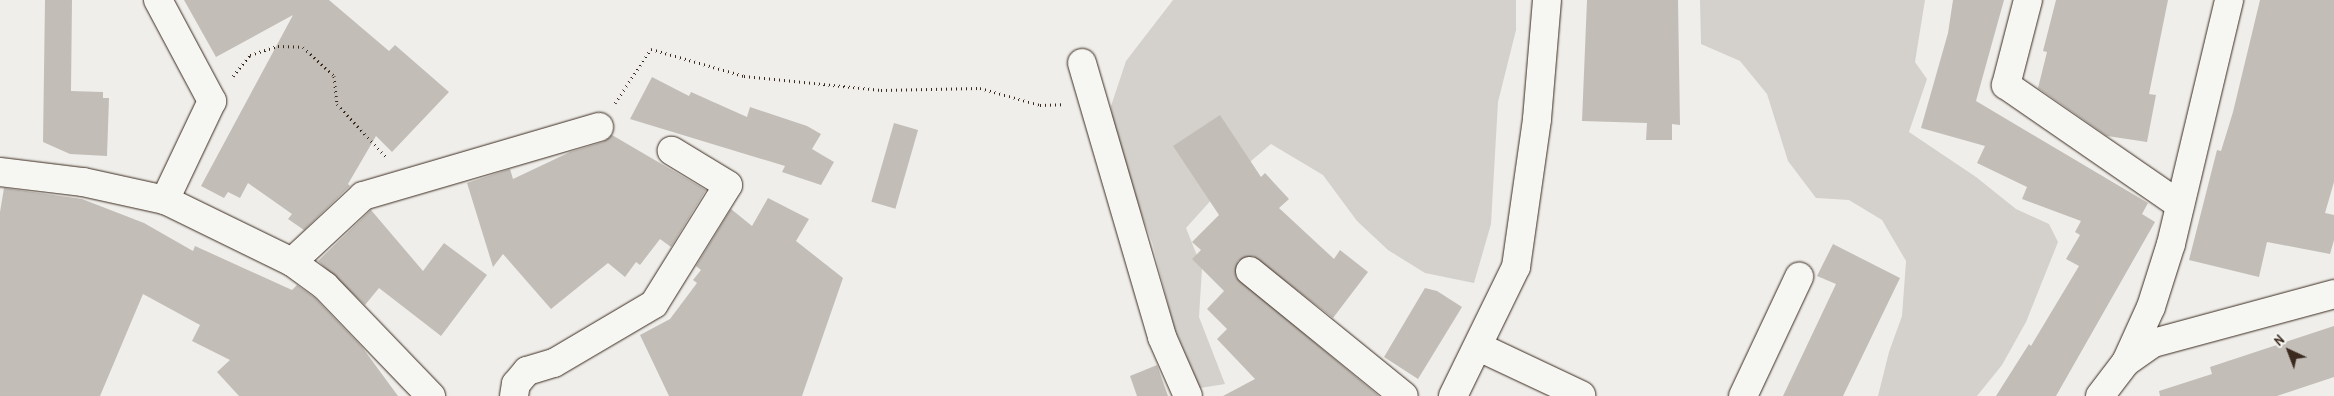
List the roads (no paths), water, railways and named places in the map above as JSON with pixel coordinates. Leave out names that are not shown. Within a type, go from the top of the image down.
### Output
[{"type":"street","points":[[158,0],[212,101],[166,200]]},
{"type":"street","points":[[1453,396],[1479,347],[1516,267],[1537,120],[1546,0]]},
{"type":"street","points":[[2028,0],[2006,85],[2180,205]]},
{"type":"street","points":[[2100,396],[2126,362],[2151,307],[2180,205],[2229,0]]},
{"type":"street","points":[[1087,83],[1162,337],[1188,396]]},
{"type":"street","points":[[292,262],[363,196],[599,126]]},
{"type":"street","points":[[514,396],[516,384],[527,371],[554,363],[654,304],[728,185],[672,151]]},
{"type":"street","points":[[0,172],[83,182],[166,200],[292,262],[325,286],[431,396]]},
{"type":"street","points":[[1250,271],[1404,396]]},
{"type":"street","points":[[1743,396],[1799,277]]},
{"type":"street","points":[[2126,362],[2153,344],[2334,294]]},
{"type":"street","points":[[1479,347],[1581,395]]}]
